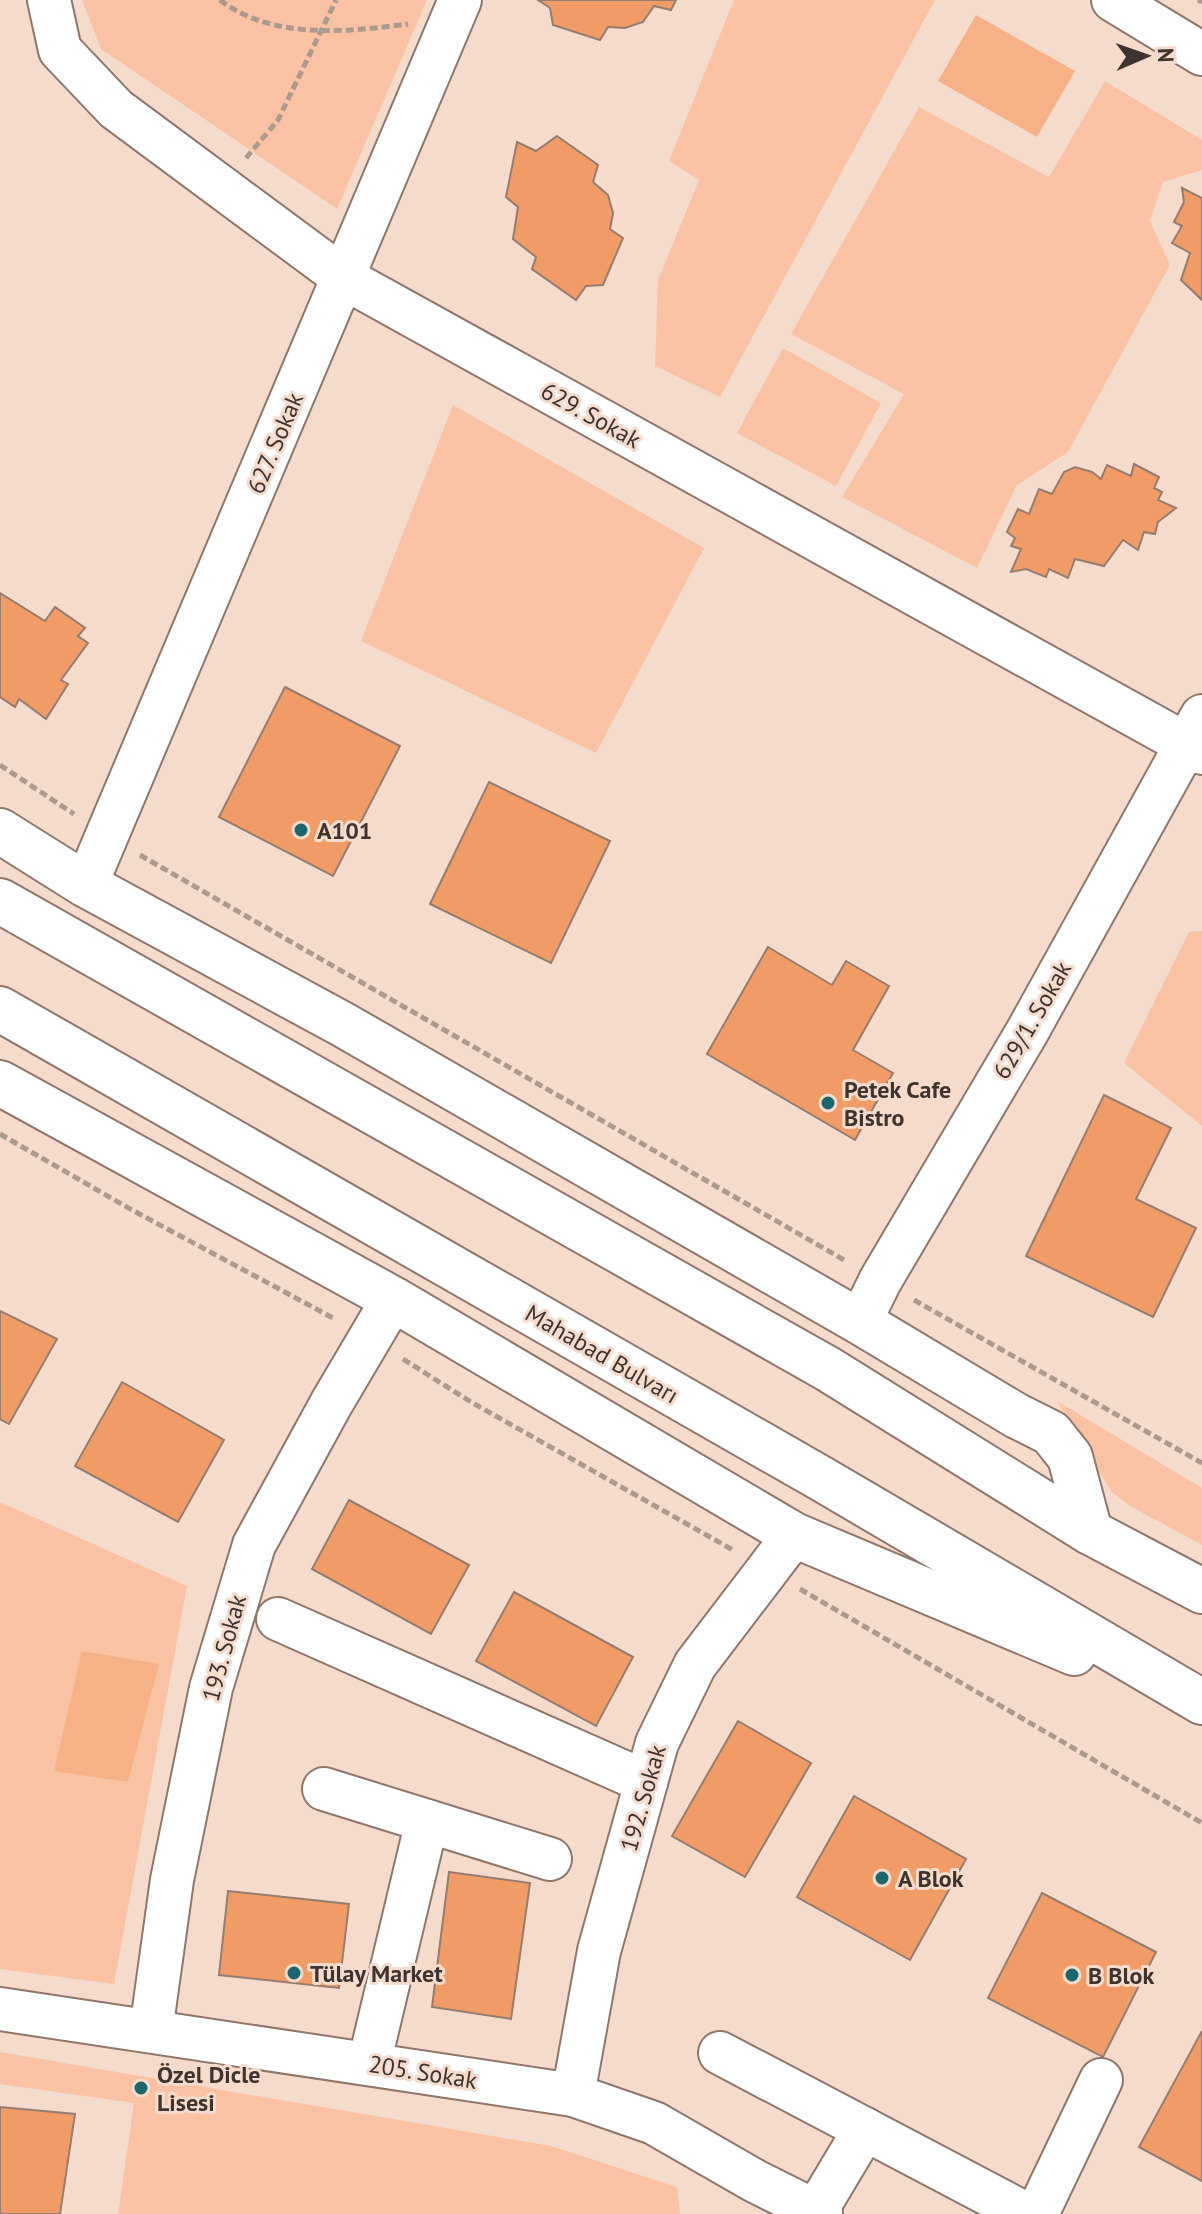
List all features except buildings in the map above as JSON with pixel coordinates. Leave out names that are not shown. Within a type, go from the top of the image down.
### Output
[{"type":"main road","points":[[0,831],[86,885],[342,1024],[1051,1433],[1070,1457],[1090,1532]]},
{"type":"main road","points":[[0,901],[828,1369],[1090,1532],[1202,1591]]},
{"type":"main road","name":"Mahabad Bulvarı","points":[[0,1009],[809,1471],[1202,1704]]},
{"type":"main road","points":[[0,1083],[393,1299],[794,1535],[1202,1704]]},
{"type":"street","name":"629. Sokak","points":[[49,0],[60,50],[116,109],[344,278],[1197,738]]},
{"type":"street","points":[[1113,0],[1202,54]]},
{"type":"street","name":"627. Sokak","points":[[86,885],[457,9]]},
{"type":"street","name":"629/1. Sokak","points":[[860,1322],[880,1281],[1197,738]]},
{"type":"street","name":"193. Sokak","points":[[151,2031],[172,1880],[211,1688],[254,1545],[393,1299]]},
{"type":"street","name":"192. Sokak","points":[[573,2095],[599,1951],[657,1743],[695,1665],[794,1535]]},
{"type":"street","points":[[278,1619],[646,1782]]},
{"type":"street","points":[[324,1789],[550,1859]]},
{"type":"street","points":[[369,2064],[427,1821]]},
{"type":"street","name":"205. Sokak","points":[[0,2009],[573,2095],[654,2123],[816,2213]]},
{"type":"street","points":[[720,2053],[1026,2214]]},
{"type":"street","points":[[1037,2214],[1101,2080]]},
{"type":"street","points":[[816,2213],[865,2129]]},
{"type":"path","points":[[220,0],[237,14],[299,29],[322,30],[353,31],[457,9]]},
{"type":"path","points":[[221,187],[278,120],[336,0]]},
{"type":"path","points":[[0,765],[108,837],[1202,1463]]},
{"type":"path","points":[[0,1134],[132,1210],[370,1338],[471,1402],[1202,1823]]},
{"type":"shaded area","points":[[82,0],[427,0],[337,209],[101,49]]},
{"type":"shaded area","points":[[734,0],[935,0],[720,397],[655,366],[658,280],[699,180],[669,161]]},
{"type":"shaded area","points":[[976,15],[1075,71],[1037,137],[938,81]]},
{"type":"shaded area","points":[[1105,81],[1202,140],[1202,170],[1163,182],[1150,221],[1170,265],[1068,452],[1017,485],[977,568],[842,497],[904,394],[791,334],[919,107],[1049,177]]},
{"type":"shaded area","points":[[783,348],[881,403],[836,486],[737,433]]},
{"type":"shaded area","points":[[453,405],[704,548],[596,753],[361,641]]},
{"type":"shaded area","points":[[1202,931],[1202,1126],[1124,1063],[1189,932]]},
{"type":"shaded area","points":[[1057,1401],[1202,1488],[1202,1545],[1130,1506],[1111,1491]]},
{"type":"shaded area","points":[[0,1502],[187,1586],[114,1984],[0,1969]]},
{"type":"shaded area","points":[[82,1651],[159,1664],[128,1782],[54,1771]]},
{"type":"shaded area","name":"Özel Dicle Lisesi","points":[[0,2052],[551,2146],[677,2187],[680,2214],[118,2214],[134,2103],[0,2084]]},
{"type":"place","name":"A101","points":[[301,830]]},
{"type":"place","name":"Petek Cafe Bistro","points":[[828,1103]]},
{"type":"place","name":"A Blok","points":[[882,1878]]},
{"type":"place","name":"Tülay Market","points":[[294,1973]]},
{"type":"place","name":"B Blok","points":[[1072,1975]]},
{"type":"place","name":"Özel Dicle Lisesi","points":[[141,2088]]}]
